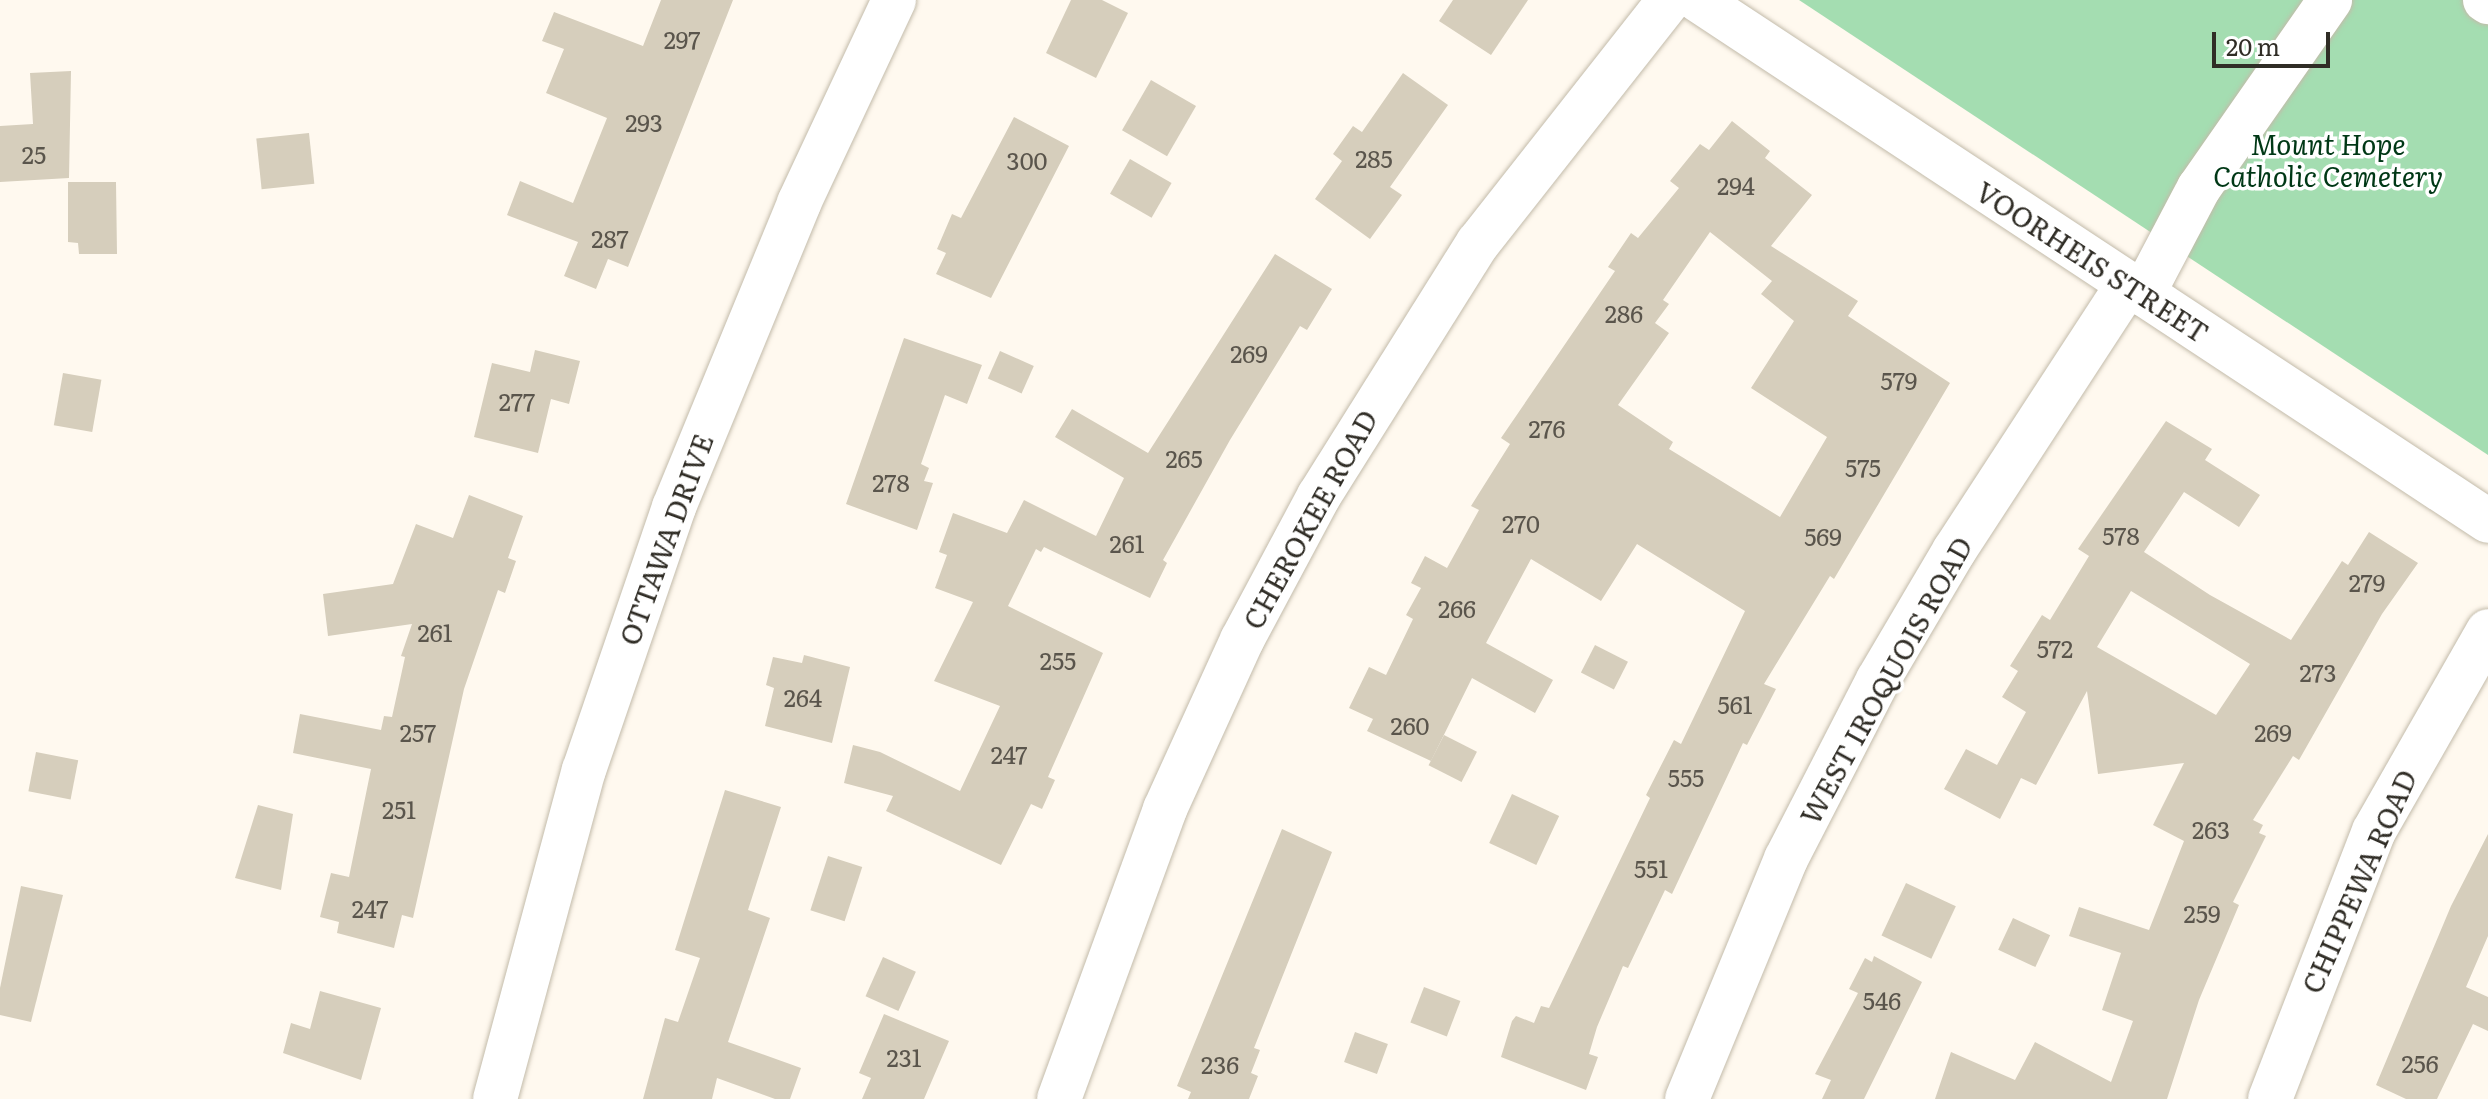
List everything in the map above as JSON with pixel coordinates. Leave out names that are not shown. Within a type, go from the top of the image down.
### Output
[{"type":"street","name":"OTTAWA DRIVE","points":[[495,1099],[579,784],[659,550],[765,282],[894,0]]},
{"type":"street","name":"CHEROKEE ROAD","points":[[1059,1099],[1098,980],[1171,795],[1242,640],[1319,496],[1478,243],[1669,0]]},
{"type":"street","name":"VOORHEIS STREET","points":[[1698,0],[2488,521]]},
{"type":"street","name":"WEST IROQUOIS ROAD","points":[[1687,1099],[1786,859],[1878,680],[1954,551],[2136,289],[2199,188],[2330,0]]},
{"type":"street","name":"CHIPPEWA ROAD","points":[[2270,1099],[2374,831],[2488,631]]},
{"type":"green space","name":"Mount Hope Catholic Cemetery","points":[[1799,0],[2488,0],[2488,455]]},
{"type":"building","points":[[661,0],[733,0],[628,267],[608,259],[596,289],[564,276],[578,242],[507,215],[520,181],[573,203],[607,118],[546,93],[564,49],[542,41],[554,12],[643,46]]},
{"type":"building","points":[[1071,0],[1102,0],[1128,13],[1096,78],[1046,53]]},
{"type":"building","points":[[1453,0],[1528,0],[1491,55],[1439,21]]},
{"type":"building","points":[[71,71],[69,178],[0,182],[0,126],[33,124],[30,73]]},
{"type":"building","points":[[1403,73],[1448,105],[1390,187],[1402,195],[1370,239],[1315,199],[1342,161],[1333,154],[1353,126],[1362,132]]},
{"type":"building","points":[[1151,80],[1196,106],[1167,156],[1122,130]]},
{"type":"building","points":[[1014,117],[1069,146],[991,298],[936,274],[946,253],[937,249],[952,214],[961,218]]},
{"type":"building","points":[[1732,121],[1770,151],[1765,158],[1812,195],[1771,246],[1858,301],[1848,316],[1950,383],[1834,579],[1830,576],[1764,684],[1776,689],[1747,745],[1743,743],[1672,894],[1665,890],[1628,968],[1623,966],[1597,1027],[1589,1054],[1598,1057],[1586,1090],[1501,1057],[1512,1021],[1516,1016],[1534,1023],[1541,1006],[1549,1008],[1650,798],[1646,795],[1674,740],[1681,744],[1745,611],[1637,544],[1601,601],[1531,559],[1486,643],[1553,680],[1535,713],[1472,678],[1431,761],[1367,731],[1373,719],[1349,708],[1369,667],[1386,675],[1413,619],[1406,615],[1421,588],[1411,583],[1425,556],[1447,568],[1479,510],[1471,506],[1510,444],[1501,438],[1615,271],[1608,267],[1631,233],[1638,238],[1679,188],[1670,181],[1700,144],[1709,150]],"holes":[[[1710,232],[1772,281],[1761,294],[1794,321],[1751,388],[1827,437],[1780,517],[1669,449],[1673,442],[1618,405],[1669,333],[1655,323],[1669,304],[1663,300]]]},
{"type":"building","points":[[309,133],[314,184],[262,189],[256,139]]},
{"type":"building","points":[[1130,159],[1172,183],[1152,218],[1110,194]]},
{"type":"building","points":[[68,182],[116,182],[117,254],[79,254],[78,243],[68,242]]},
{"type":"building","points":[[1275,254],[1332,289],[1307,330],[1300,326],[1230,440],[1163,560],[1167,563],[1150,598],[1044,547],[1041,552],[1036,549],[1008,606],[1103,653],[1048,777],[1055,780],[1042,809],[1031,804],[1001,865],[886,811],[893,796],[844,783],[853,745],[880,752],[960,791],[1000,706],[934,681],[973,602],[935,588],[947,555],[939,552],[953,513],[1007,533],[1024,500],[1096,536],[1124,478],[1055,437],[1072,409],[1148,453]]},
{"type":"building","points":[[904,338],[982,365],[967,404],[945,395],[921,464],[929,468],[924,481],[933,483],[917,530],[846,504]]},
{"type":"building","points":[[535,350],[580,361],[569,404],[551,399],[538,453],[474,437],[492,363],[530,372]]},
{"type":"building","points":[[1000,351],[1034,366],[1022,393],[988,378]]},
{"type":"building","points":[[63,373],[101,380],[92,432],[54,425]]},
{"type":"building","points":[[2166,421],[2212,449],[2205,460],[2260,495],[2239,527],[2184,492],[2144,552],[2210,595],[2291,640],[2342,561],[2348,565],[2369,532],[2418,563],[2382,614],[2299,760],[2293,756],[2253,820],[2263,825],[2259,833],[2266,836],[2233,902],[2239,905],[2199,1000],[2167,1099],[1935,1099],[1951,1052],[2015,1080],[2035,1042],[2111,1082],[2133,1021],[2102,1010],[2121,953],[2069,936],[2079,907],[2149,930],[2184,841],[2153,825],[2184,763],[2098,774],[2087,691],[2036,785],[2021,778],[2000,819],[1944,789],[1966,749],[1997,765],[2026,712],[2002,697],[2018,671],[2010,666],[2042,615],[2050,620],[2089,556],[2078,549]],"holes":[[[2131,591],[2250,664],[2216,715],[2097,647]]]},
{"type":"building","points":[[469,495],[523,516],[508,558],[516,561],[505,593],[498,590],[464,689],[413,918],[402,915],[394,948],[337,933],[339,922],[320,917],[331,873],[349,877],[371,769],[293,753],[300,714],[381,730],[384,716],[392,717],[405,657],[401,656],[412,624],[328,636],[323,594],[393,584],[416,524],[453,538]]},
{"type":"building","points":[[1595,645],[1628,662],[1614,689],[1581,673]]},
{"type":"building","points":[[804,655],[850,667],[832,743],[765,726],[774,688],[766,685],[773,657],[802,663]]},
{"type":"building","points":[[1444,735],[1477,752],[1462,782],[1429,765]]},
{"type":"building","points":[[36,752],[78,760],[71,799],[28,791]]},
{"type":"building","points":[[725,790],[781,807],[748,910],[770,918],[728,1042],[801,1068],[790,1099],[775,1099],[717,1078],[712,1099],[643,1099],[665,1018],[678,1022],[700,958],[675,950]]},
{"type":"building","points":[[1512,794],[1559,816],[1536,865],[1489,843]]},
{"type":"building","points":[[258,805],[293,814],[281,890],[235,878]]},
{"type":"building","points":[[1282,829],[1332,852],[1254,1048],[1260,1050],[1251,1073],[1258,1076],[1249,1099],[1188,1099],[1191,1092],[1177,1086]]},
{"type":"building","points":[[2488,834],[2488,936],[2466,987],[2488,997],[2488,1031],[2473,1024],[2437,1099],[2406,1099],[2376,1085],[2451,906]]},
{"type":"building","points":[[828,856],[862,867],[845,921],[810,910]]},
{"type":"building","points":[[1906,883],[1956,906],[1931,959],[1881,936]]},
{"type":"building","points":[[21,886],[63,895],[31,1022],[0,1015],[0,988]]},
{"type":"building","points":[[2013,918],[2050,935],[2035,967],[1998,950]]},
{"type":"building","points":[[1874,956],[1922,982],[1864,1099],[1822,1099],[1831,1080],[1815,1074],[1858,993],[1849,989],[1865,958],[1872,962]]},
{"type":"building","points":[[883,957],[916,972],[898,1011],[866,996]]},
{"type":"building","points":[[1424,987],[1460,1001],[1447,1036],[1410,1022]]},
{"type":"building","points":[[320,991],[381,1008],[361,1080],[283,1053],[291,1023],[310,1029]]},
{"type":"building","points":[[884,1014],[949,1041],[924,1099],[862,1099],[871,1078],[859,1073]]},
{"type":"building","points":[[1355,1032],[1388,1044],[1377,1074],[1344,1062]]}]
